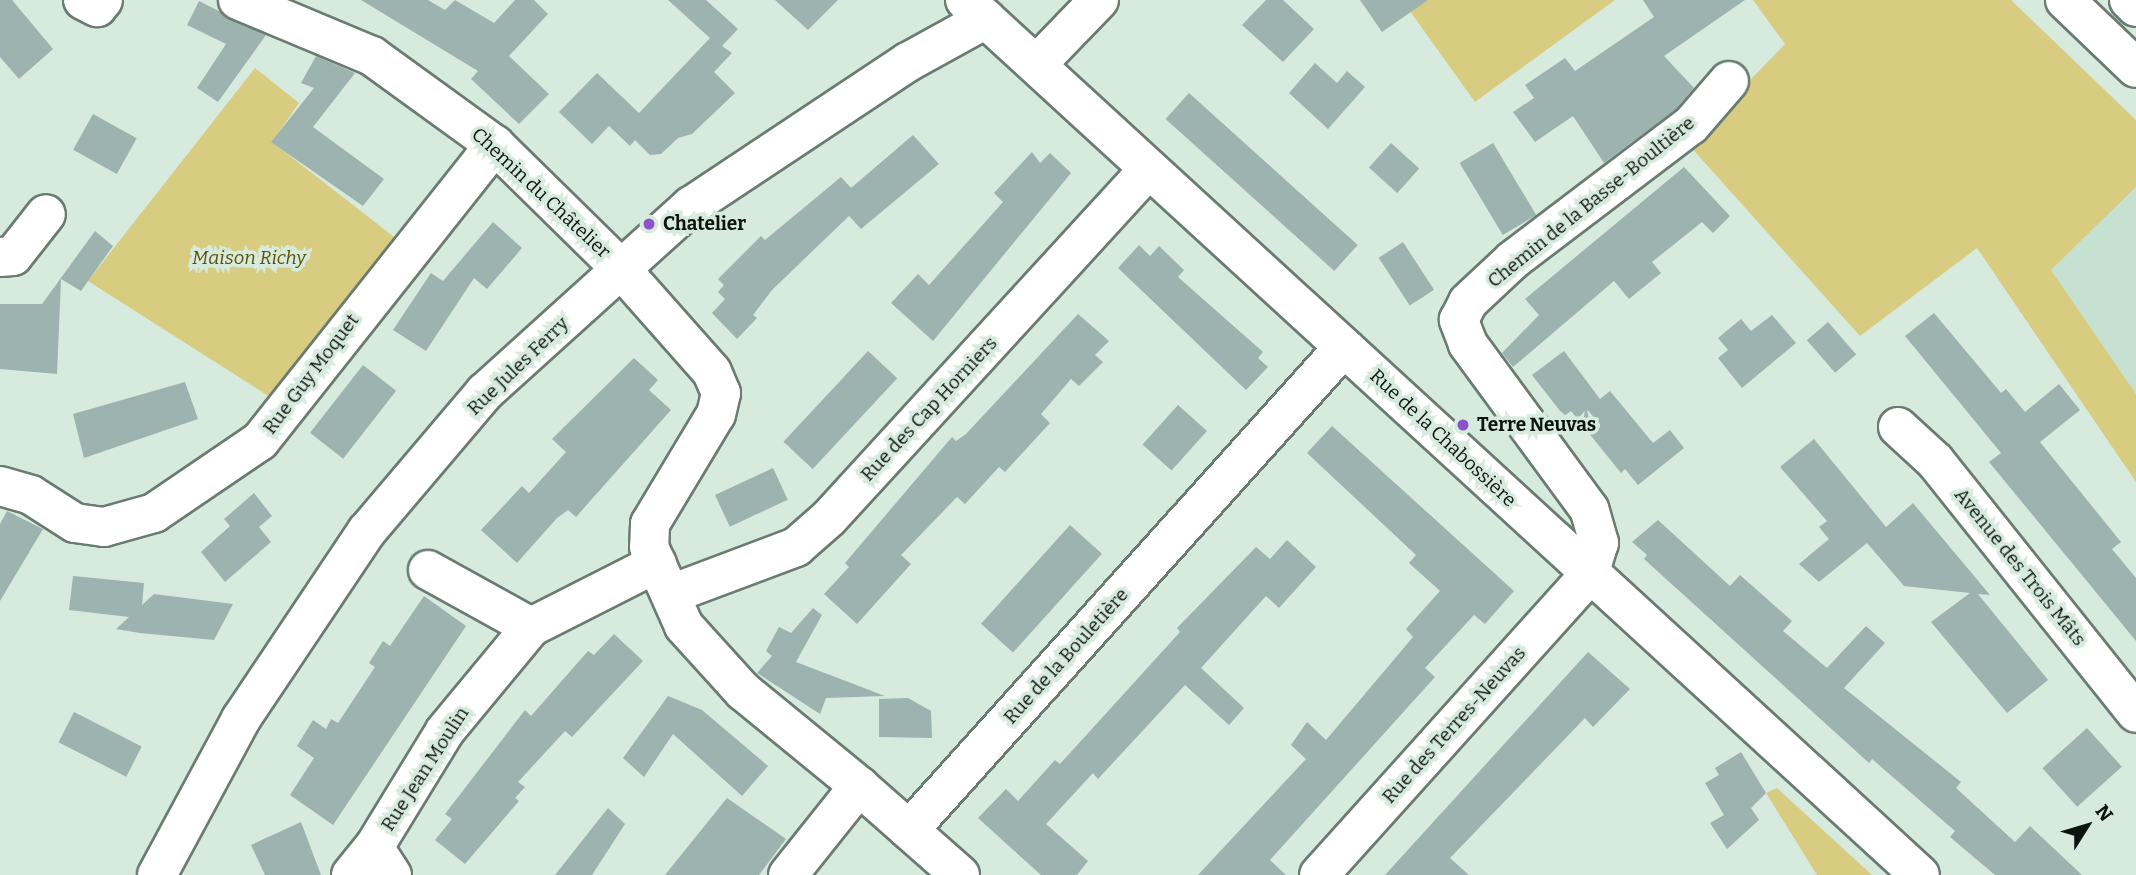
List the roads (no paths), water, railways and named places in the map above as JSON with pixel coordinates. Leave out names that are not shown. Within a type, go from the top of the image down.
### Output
[{"type":"street","points":[[83,0],[97,7],[103,0]]},
{"type":"street","name":"Chemin du Châtelier","points":[[238,0],[372,56],[495,145],[621,269],[712,372],[721,393],[716,414],[650,524],[649,547],[684,626],[743,691],[859,786]]},
{"type":"street","points":[[1037,64],[1099,0]]},
{"type":"street","points":[[2065,0],[2136,68]]},
{"type":"street","points":[[2129,0],[2136,7]]},
{"type":"street","name":"Rue de la Chabossière","points":[[976,10],[1589,575],[1920,875]]},
{"type":"street","name":"Rue Jules Ferry","points":[[157,875],[241,719],[367,531],[485,393],[691,206],[762,155],[908,62],[976,10]]},
{"type":"street","name":"Chemin de la Basse-Boultière","points":[[1589,575],[1599,543],[1589,509],[1468,344],[1459,320],[1468,302],[1513,260],[1691,125],[1729,81]]},
{"type":"street","name":"Rue Guy Moquet","points":[[0,485],[31,495],[75,523],[104,527],[154,513],[260,440],[495,145]]},
{"type":"street","name":"Rue des Cap Horniers","points":[[664,579],[796,547],[829,518],[1149,169]]},
{"type":"street","points":[[0,257],[13,256],[46,214]]},
{"type":"street","name":"Rue de la Bouletière","points":[[909,830],[1344,347]]},
{"type":"street","name":"Avenue des Trois Mâts","points":[[1898,427],[1935,461],[2136,713]]},
{"type":"street","points":[[428,570],[531,627]]},
{"type":"street","name":"Rue des Terres-Neuvas","points":[[1320,875],[1589,575]]},
{"type":"street","name":"Rue Jean Moulin","points":[[372,866],[445,731],[531,627],[664,579]]},
{"type":"street","points":[[788,875],[859,786],[960,875]]},
{"type":"place","name":"Chatelier","points":[[649,224]]},
{"type":"place","name":"Terre Neuvas","points":[[1463,425]]},
{"type":"park label","name":"Maison Richy","points":[[249,258]]}]
